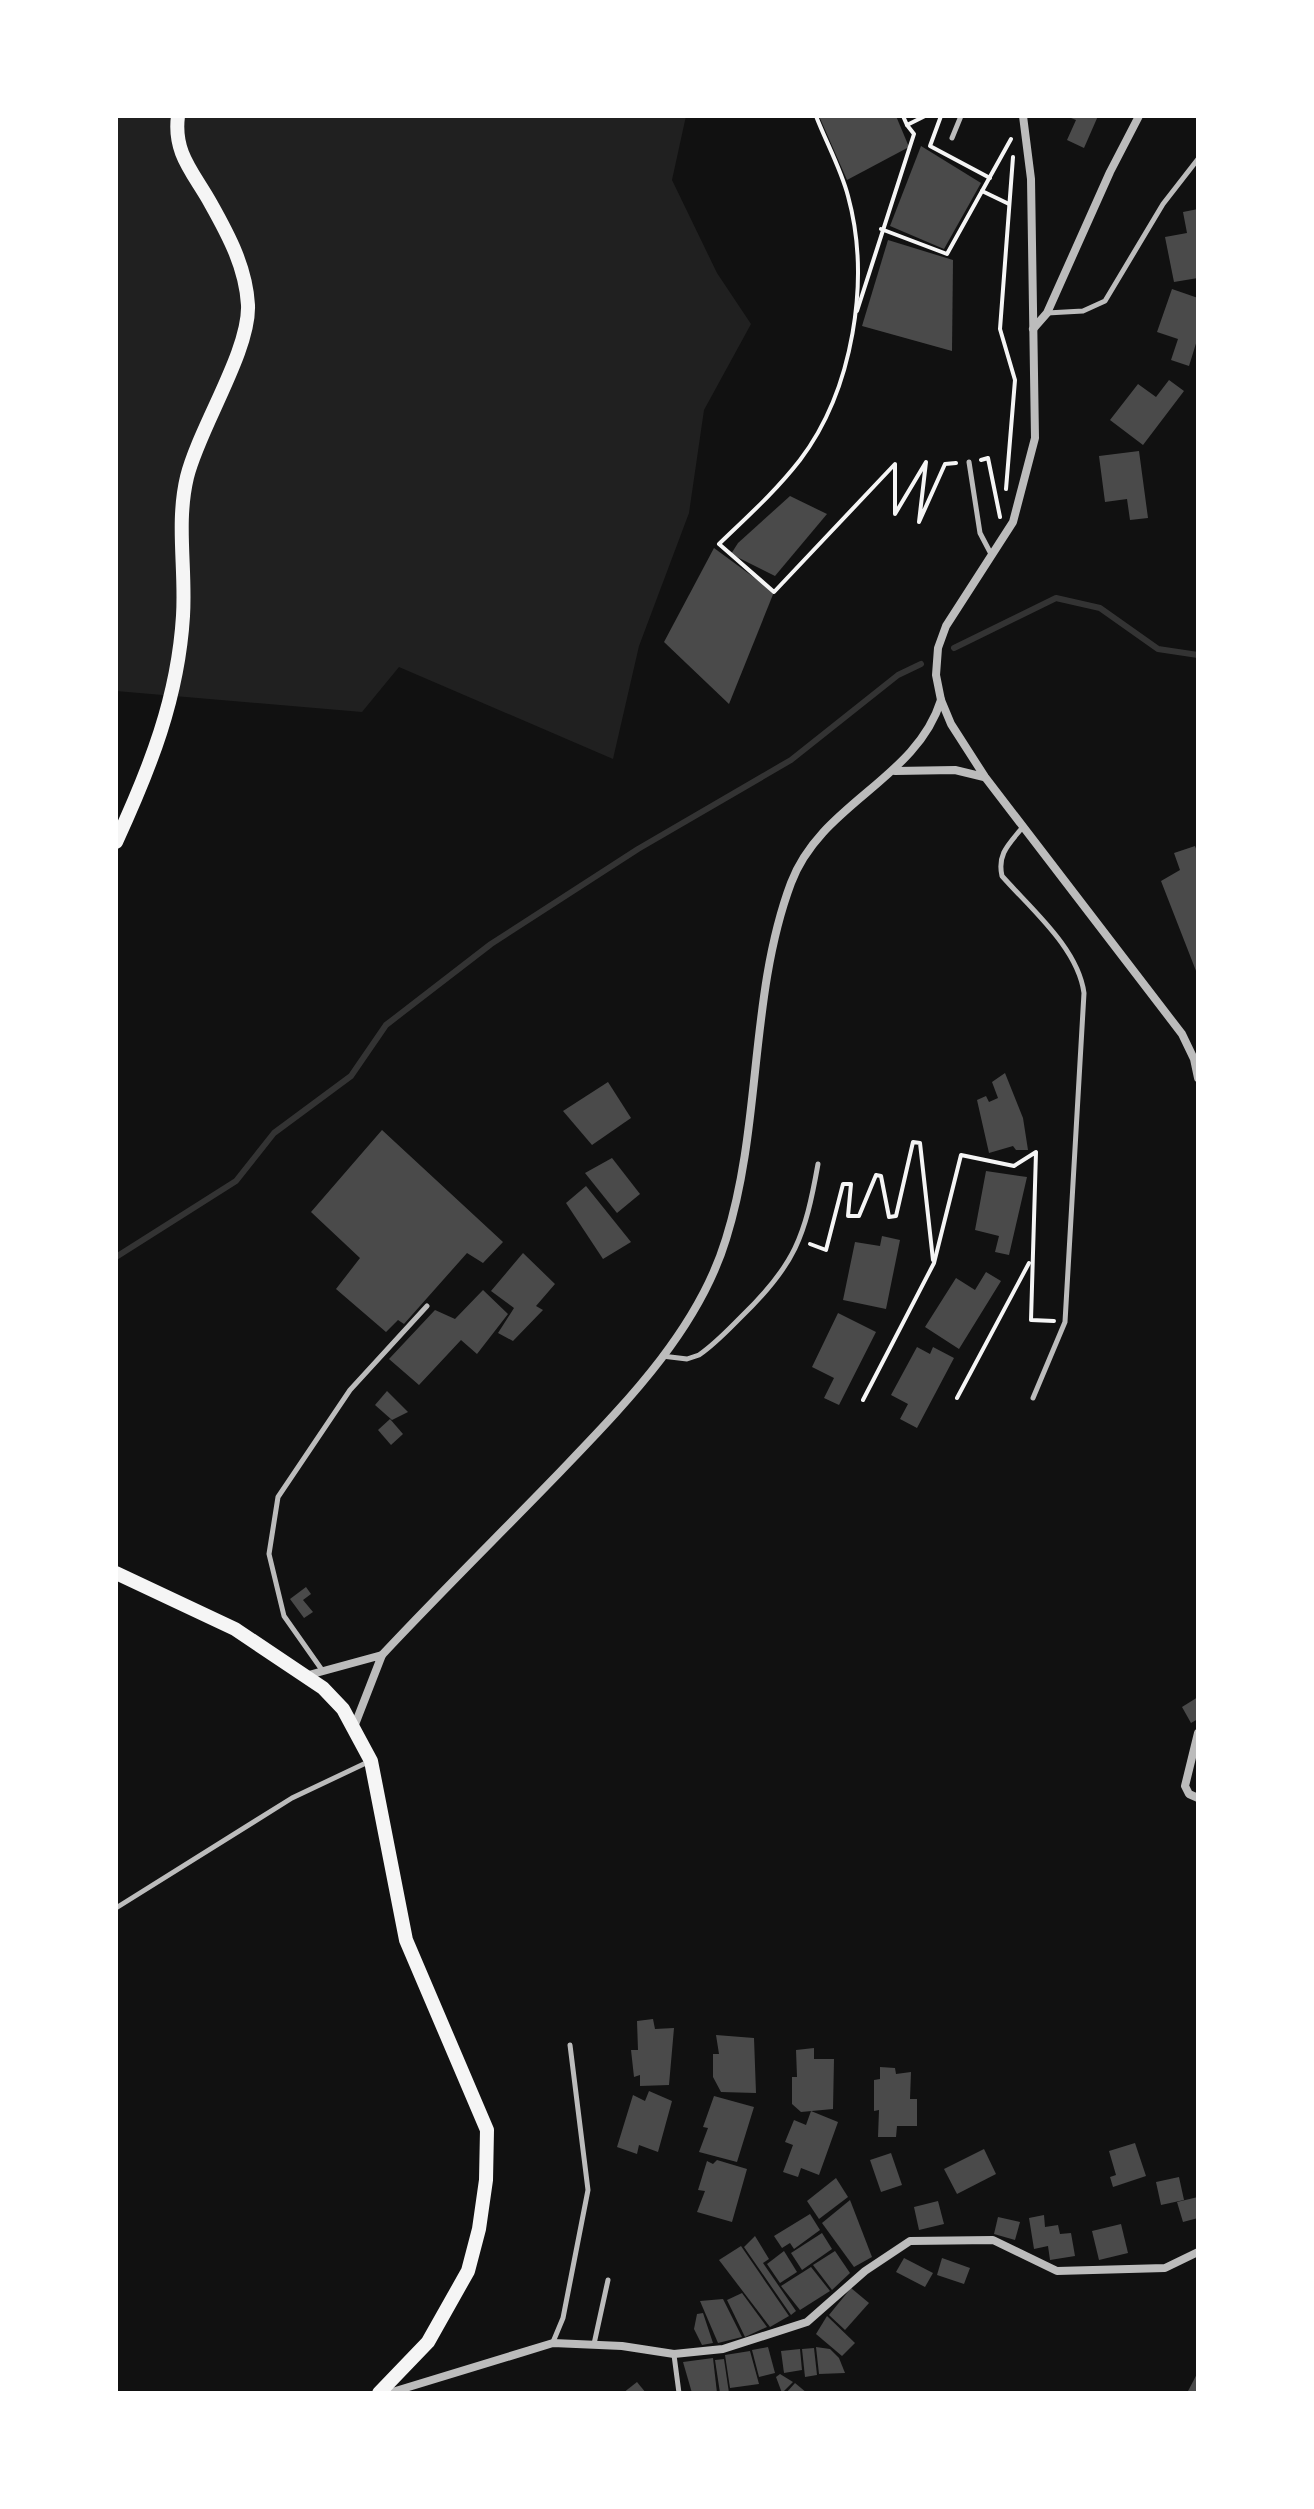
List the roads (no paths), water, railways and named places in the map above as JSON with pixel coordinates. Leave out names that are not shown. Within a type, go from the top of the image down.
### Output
[{"type":"main road","points":[[116,842],[148,772],[167,718],[183,613],[180,565],[187,477],[204,425],[228,374],[248,310],[245,276],[231,243],[209,201],[185,166],[176,132],[178,116]]},
{"type":"main road","points":[[116,1573],[235,1629],[323,1688],[354,1727],[371,1761],[406,1940],[487,2130],[486,2180],[479,2229],[468,2271],[428,2342],[379,2393]]},
{"type":"street","points":[[1023,116],[1031,179],[1035,438],[1013,522],[942,637],[936,675],[941,700],[951,724],[985,777],[1182,1034],[1198,1078]]},
{"type":"street","points":[[1032,330],[1047,313],[1110,172],[1139,116]]},
{"type":"street","points":[[354,1727],[382,1655],[636,1392],[710,1280],[726,1241],[741,1180],[777,930],[791,881],[819,833],[894,771],[923,741],[941,700]]},
{"type":"street","points":[[894,771],[955,770],[985,777]]},
{"type":"street","points":[[305,1676],[382,1655]]},
{"type":"street","points":[[1198,1733],[1185,1786],[1189,1794],[1198,1798]]},
{"type":"street","points":[[389,2393],[553,2343],[594,2344],[674,2354],[723,2349],[807,2322],[865,2271],[910,2241],[993,2240],[1057,2271],[1165,2268],[1198,2252]]},
{"type":"lane","points":[[952,138],[961,116]]},
{"type":"lane","points":[[1047,313],[1083,311],[1105,301],[1163,204],[1198,159]]},
{"type":"lane","points":[[969,462],[980,533],[991,555]]},
{"type":"lane","points":[[1022,828],[1002,853],[999,862],[1002,876],[1071,956],[1082,976],[1084,993],[1065,1322],[1033,1398]]},
{"type":"lane","points":[[662,1356],[687,1359],[710,1347],[774,1285],[800,1240],[809,1215],[818,1164]]},
{"type":"lane","points":[[322,1670],[284,1616],[269,1554],[278,1497],[350,1390],[427,1306]]},
{"type":"lane","points":[[116,1908],[292,1798],[371,1761]]},
{"type":"lane","points":[[553,2343],[563,2318],[588,2190],[570,2045]]},
{"type":"lane","points":[[594,2344],[608,2280]]},
{"type":"lane","points":[[674,2354],[679,2393]]},
{"type":"waterway","points":[[954,648],[1056,598],[1100,608],[1158,649],[1198,655]]},
{"type":"waterway","points":[[116,1257],[236,1181],[274,1133],[351,1076],[386,1025],[491,944],[638,849],[791,760],[898,675],[921,664]]}]
